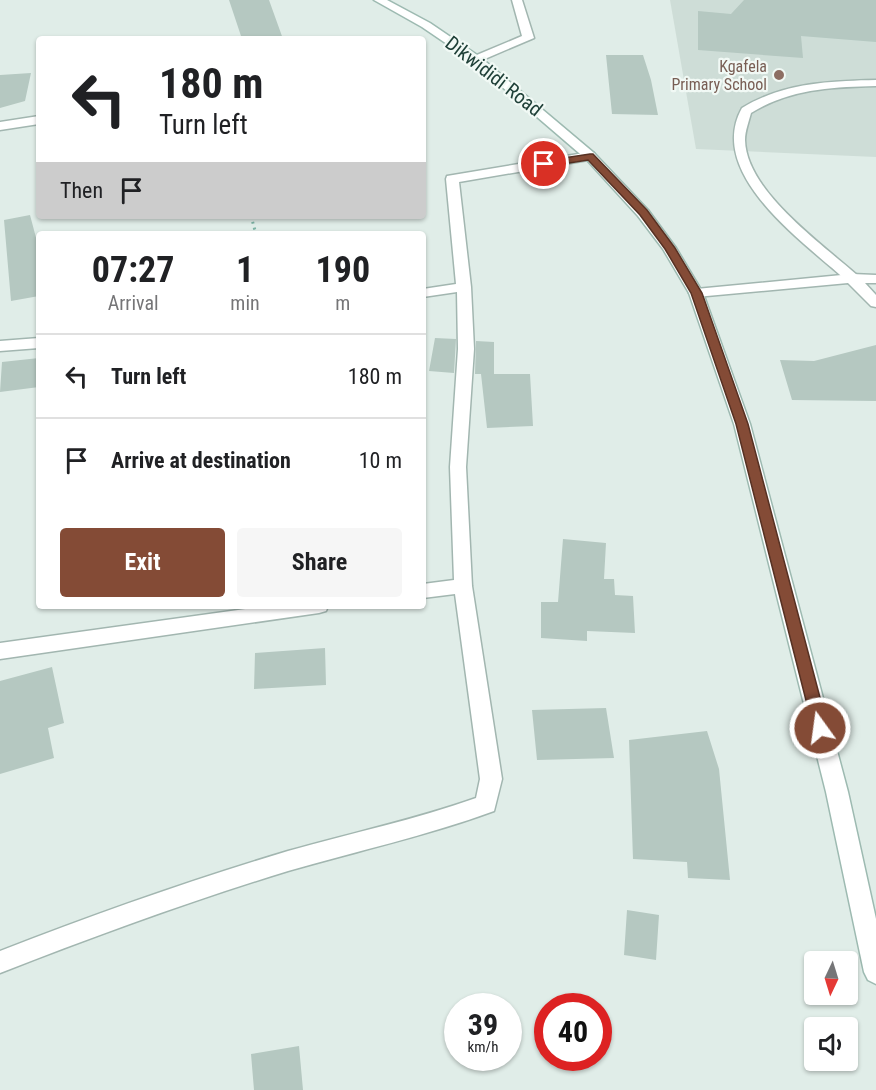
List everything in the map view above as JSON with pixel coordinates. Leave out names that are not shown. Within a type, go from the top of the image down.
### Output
[{"type":"street","name":"Dikwididi Road","points":[[379,0],[426,25],[476,59],[590,156],[643,213],[669,248],[696,293],[742,424],[837,792],[876,972]]},
{"type":"street","points":[[476,59],[528,38],[517,0]]},
{"type":"street","points":[[876,83],[820,85],[780,93],[759,102],[746,111],[739,140],[744,167],[757,188],[876,303]]},
{"type":"street","points":[[0,126],[36,120]]},
{"type":"street","points":[[0,962],[117,916],[287,862],[456,816],[486,804],[491,779],[464,586],[458,467],[466,349],[464,287],[452,179],[590,156]]},
{"type":"street","points":[[696,293],[852,278],[876,279]]},
{"type":"street","points":[[426,293],[464,287]]},
{"type":"street","points":[[0,346],[36,343]]},
{"type":"street","points":[[426,591],[464,586]]},
{"type":"street","points":[[0,651],[298,609]]},
{"type":"shaded area","name":"Kgafela Primary School","points":[[670,0],[876,0],[876,157],[696,149]]},
{"type":"building","points":[[229,0],[269,0],[282,36],[241,36]]},
{"type":"building","points":[[744,0],[876,0],[876,42],[801,36],[803,58],[698,50],[698,11],[731,14]]},
{"type":"building","points":[[606,55],[643,55],[658,115],[612,114]]},
{"type":"building","points":[[31,73],[25,101],[0,108],[0,75]]},
{"type":"building","points":[[30,215],[36,238],[36,297],[11,301],[4,220]]},
{"type":"building","points":[[435,338],[456,339],[454,373],[429,371]]},
{"type":"building","points":[[476,341],[494,342],[494,374],[530,374],[533,426],[487,428],[481,374],[475,374]]},
{"type":"building","points":[[876,345],[876,401],[792,400],[780,360],[814,361]]},
{"type":"building","points":[[36,358],[36,387],[0,392],[2,362]]},
{"type":"building","points":[[563,539],[606,543],[604,579],[614,579],[615,595],[633,596],[635,633],[587,631],[587,641],[541,638],[541,602],[558,602]]},
{"type":"building","points":[[325,648],[326,685],[254,689],[255,653]]},
{"type":"building","points":[[52,667],[64,723],[48,728],[54,758],[0,774],[0,681]]},
{"type":"building","points":[[606,708],[614,758],[537,760],[532,710]]},
{"type":"building","points":[[707,731],[719,769],[730,880],[688,878],[687,862],[633,859],[629,740]]},
{"type":"building","points":[[627,910],[659,915],[656,960],[624,955]]},
{"type":"building","points":[[299,1046],[303,1090],[254,1090],[251,1054]]},
{"type":"place","name":"Kgafela Primary School","points":[[779,75]]},
{"type":"route","points":[[544,164],[590,156],[643,213],[669,248],[696,293],[742,424],[820,728]]}]
